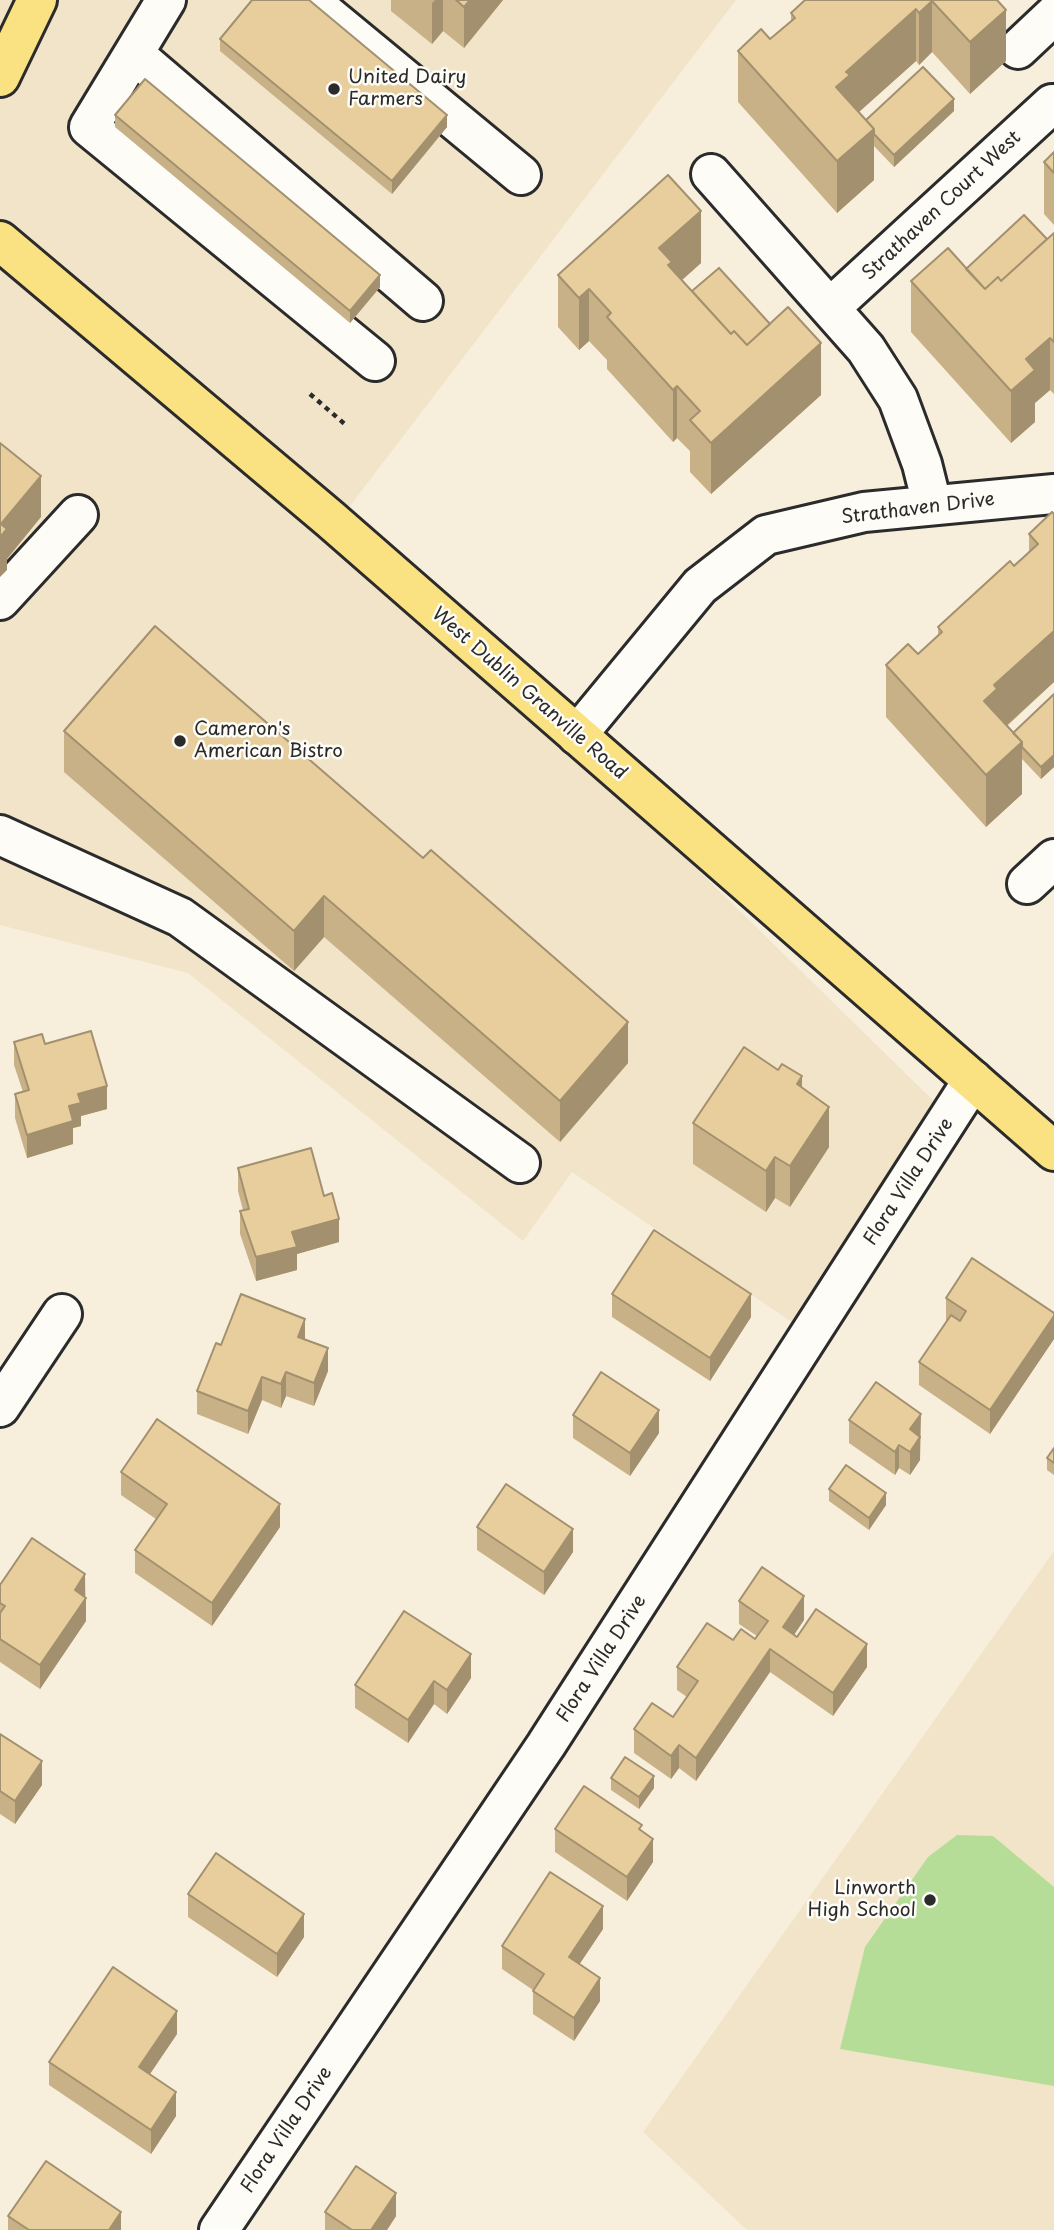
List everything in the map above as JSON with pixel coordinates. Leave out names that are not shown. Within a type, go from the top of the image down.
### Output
[{"type":"main road","points":[[0,77],[37,0]]},
{"type":"main road","name":"West Dublin Granville Road","points":[[0,241],[311,502],[1054,1151]]},
{"type":"street","points":[[166,0],[89,127],[375,361]]},
{"type":"street","points":[[309,0],[522,175]]},
{"type":"street","points":[[1018,49],[1054,15]]},
{"type":"street","points":[[134,54],[423,301]]},
{"type":"street","name":"Strathaven Court West","points":[[831,307],[1052,104]]},
{"type":"street","points":[[711,174],[866,349],[898,399],[922,464],[932,505]]},
{"type":"street","name":"Strathaven Drive","points":[[577,735],[700,586],[766,535],[864,512],[1054,495]]},
{"type":"street","points":[[0,600],[78,515]]},
{"type":"street","points":[[0,835],[180,917],[520,1163]]},
{"type":"street","name":"Flora Villa Drive","points":[[219,2230],[546,1745],[973,1080]]},
{"type":"street","points":[[0,1407],[62,1314]]},
{"type":"path","points":[[310,394],[347,426]]},
{"type":"shaded area","points":[[0,0],[736,0],[340,519],[950,1117],[821,1342],[572,1172],[523,1241],[188,973],[0,925]]},
{"type":"shaded area","name":"Linworth High School","points":[[1054,1551],[1054,2230],[747,2230],[643,2132]]},
{"type":"green space","points":[[957,1835],[993,1836],[1054,1887],[1054,2086],[840,2049],[865,1947],[928,1857]]},
{"type":"building","name":"United Dairy Farmers","points":[[252,0],[309,0],[447,115],[392,181],[220,39]]},
{"type":"building","points":[[456,0],[470,0],[464,7]]},
{"type":"building","points":[[805,0],[997,0],[1006,10],[970,42],[932,1],[919,13],[916,9],[846,72],[850,75],[836,87],[874,129],[837,161],[738,51],[761,29],[770,39],[795,18],[791,13]]},
{"type":"building","points":[[923,67],[954,99],[894,155],[874,134],[874,129],[866,120]]},
{"type":"building","points":[[145,79],[380,275],[350,311],[115,115]]},
{"type":"building","points":[[1054,152],[1054,173],[1044,162]]},
{"type":"building","points":[[668,175],[701,211],[659,248],[672,262],[668,265],[731,334],[734,331],[747,345],[788,307],[821,343],[711,443],[690,420],[700,411],[677,386],[673,390],[607,317],[611,313],[589,289],[579,298],[558,275]]},
{"type":"building","points":[[1024,215],[1047,239],[1001,281],[998,277],[985,289],[966,269]]},
{"type":"building","points":[[1054,233],[1054,342],[1050,338],[1026,359],[1035,370],[1011,391],[911,281],[948,248],[985,289],[998,277],[1001,281]]},
{"type":"building","points":[[719,268],[770,324],[747,345],[734,331],[731,334],[692,291]]},
{"type":"building","points":[[0,443],[41,476],[1,524],[7,529],[0,537]]},
{"type":"building","points":[[1052,512],[1054,631],[994,685],[997,689],[984,701],[1022,742],[986,775],[886,665],[908,644],[918,654],[942,632],[938,627],[1010,561],[1014,566],[1038,544],[1029,534]]},
{"type":"building","points":[[155,626],[423,858],[431,850],[628,1022],[560,1101],[324,896],[294,931],[64,731]]},
{"type":"building","points":[[1054,694],[1054,755],[1041,767],[1013,733]]},
{"type":"building","points":[[91,1031],[107,1086],[78,1094],[81,1103],[69,1106],[73,1121],[27,1135],[15,1094],[29,1090],[14,1042],[42,1034],[45,1044]]},
{"type":"building","points":[[744,1047],[778,1070],[782,1064],[802,1076],[797,1084],[829,1107],[790,1166],[775,1157],[766,1171],[693,1123]]},
{"type":"building","points":[[311,1148],[324,1196],[332,1193],[339,1219],[292,1232],[297,1247],[256,1257],[240,1211],[249,1209],[238,1168]]},
{"type":"building","points":[[654,1230],[751,1294],[710,1358],[612,1294]]},
{"type":"building","points":[[972,1258],[1054,1313],[990,1410],[919,1362],[951,1315],[960,1321],[966,1311],[946,1298]]},
{"type":"building","points":[[241,1294],[305,1319],[298,1337],[328,1348],[314,1383],[286,1372],[281,1384],[262,1377],[248,1411],[197,1391],[216,1343],[221,1345]]},
{"type":"building","points":[[601,1372],[659,1410],[630,1453],[573,1415]]},
{"type":"building","points":[[876,1382],[921,1414],[910,1429],[920,1437],[910,1452],[899,1445],[895,1452],[849,1420]]},
{"type":"building","points":[[157,1419],[280,1504],[212,1603],[135,1550],[167,1504],[121,1472]]},
{"type":"building","points":[[1054,1448],[1054,1463],[1047,1458]]},
{"type":"building","points":[[846,1465],[886,1493],[869,1518],[829,1489]]},
{"type":"building","points":[[506,1484],[573,1529],[544,1572],[477,1527]]},
{"type":"building","points":[[32,1538],[85,1574],[75,1590],[86,1598],[40,1665],[0,1639],[0,1613],[5,1606],[0,1603],[0,1585]]},
{"type":"building","points":[[762,1567],[804,1596],[783,1627],[797,1637],[816,1609],[867,1644],[833,1693],[770,1649],[696,1758],[679,1745],[671,1756],[634,1729],[652,1703],[673,1717],[698,1681],[677,1667],[707,1623],[733,1640],[741,1629],[755,1639],[768,1621],[739,1601]]},
{"type":"building","points":[[404,1611],[471,1654],[447,1690],[434,1681],[408,1720],[355,1685]]},
{"type":"building","points":[[0,1734],[42,1761],[15,1801],[0,1791]]},
{"type":"building","points":[[625,1757],[654,1776],[639,1797],[611,1778]]},
{"type":"building","points":[[584,1786],[642,1825],[639,1829],[653,1839],[627,1877],[555,1829]]},
{"type":"building","points":[[216,1853],[304,1914],[277,1954],[188,1894]]},
{"type":"building","points":[[550,1872],[603,1906],[569,1957],[600,1978],[574,2018],[533,1991],[544,1974],[502,1946]]},
{"type":"building","points":[[113,1967],[177,2011],[139,2067],[176,2092],[151,2130],[49,2062]]},
{"type":"building","points":[[46,2161],[121,2212],[109,2230],[29,2230],[8,2216]]},
{"type":"building","points":[[356,2166],[396,2193],[371,2230],[352,2230],[325,2212]]},
{"type":"place","name":"United Dairy Farmers","points":[[334,89]]},
{"type":"place","name":"Cameron's American Bistro","points":[[180,741]]},
{"type":"place","name":"Linworth High School","points":[[930,1900]]}]
